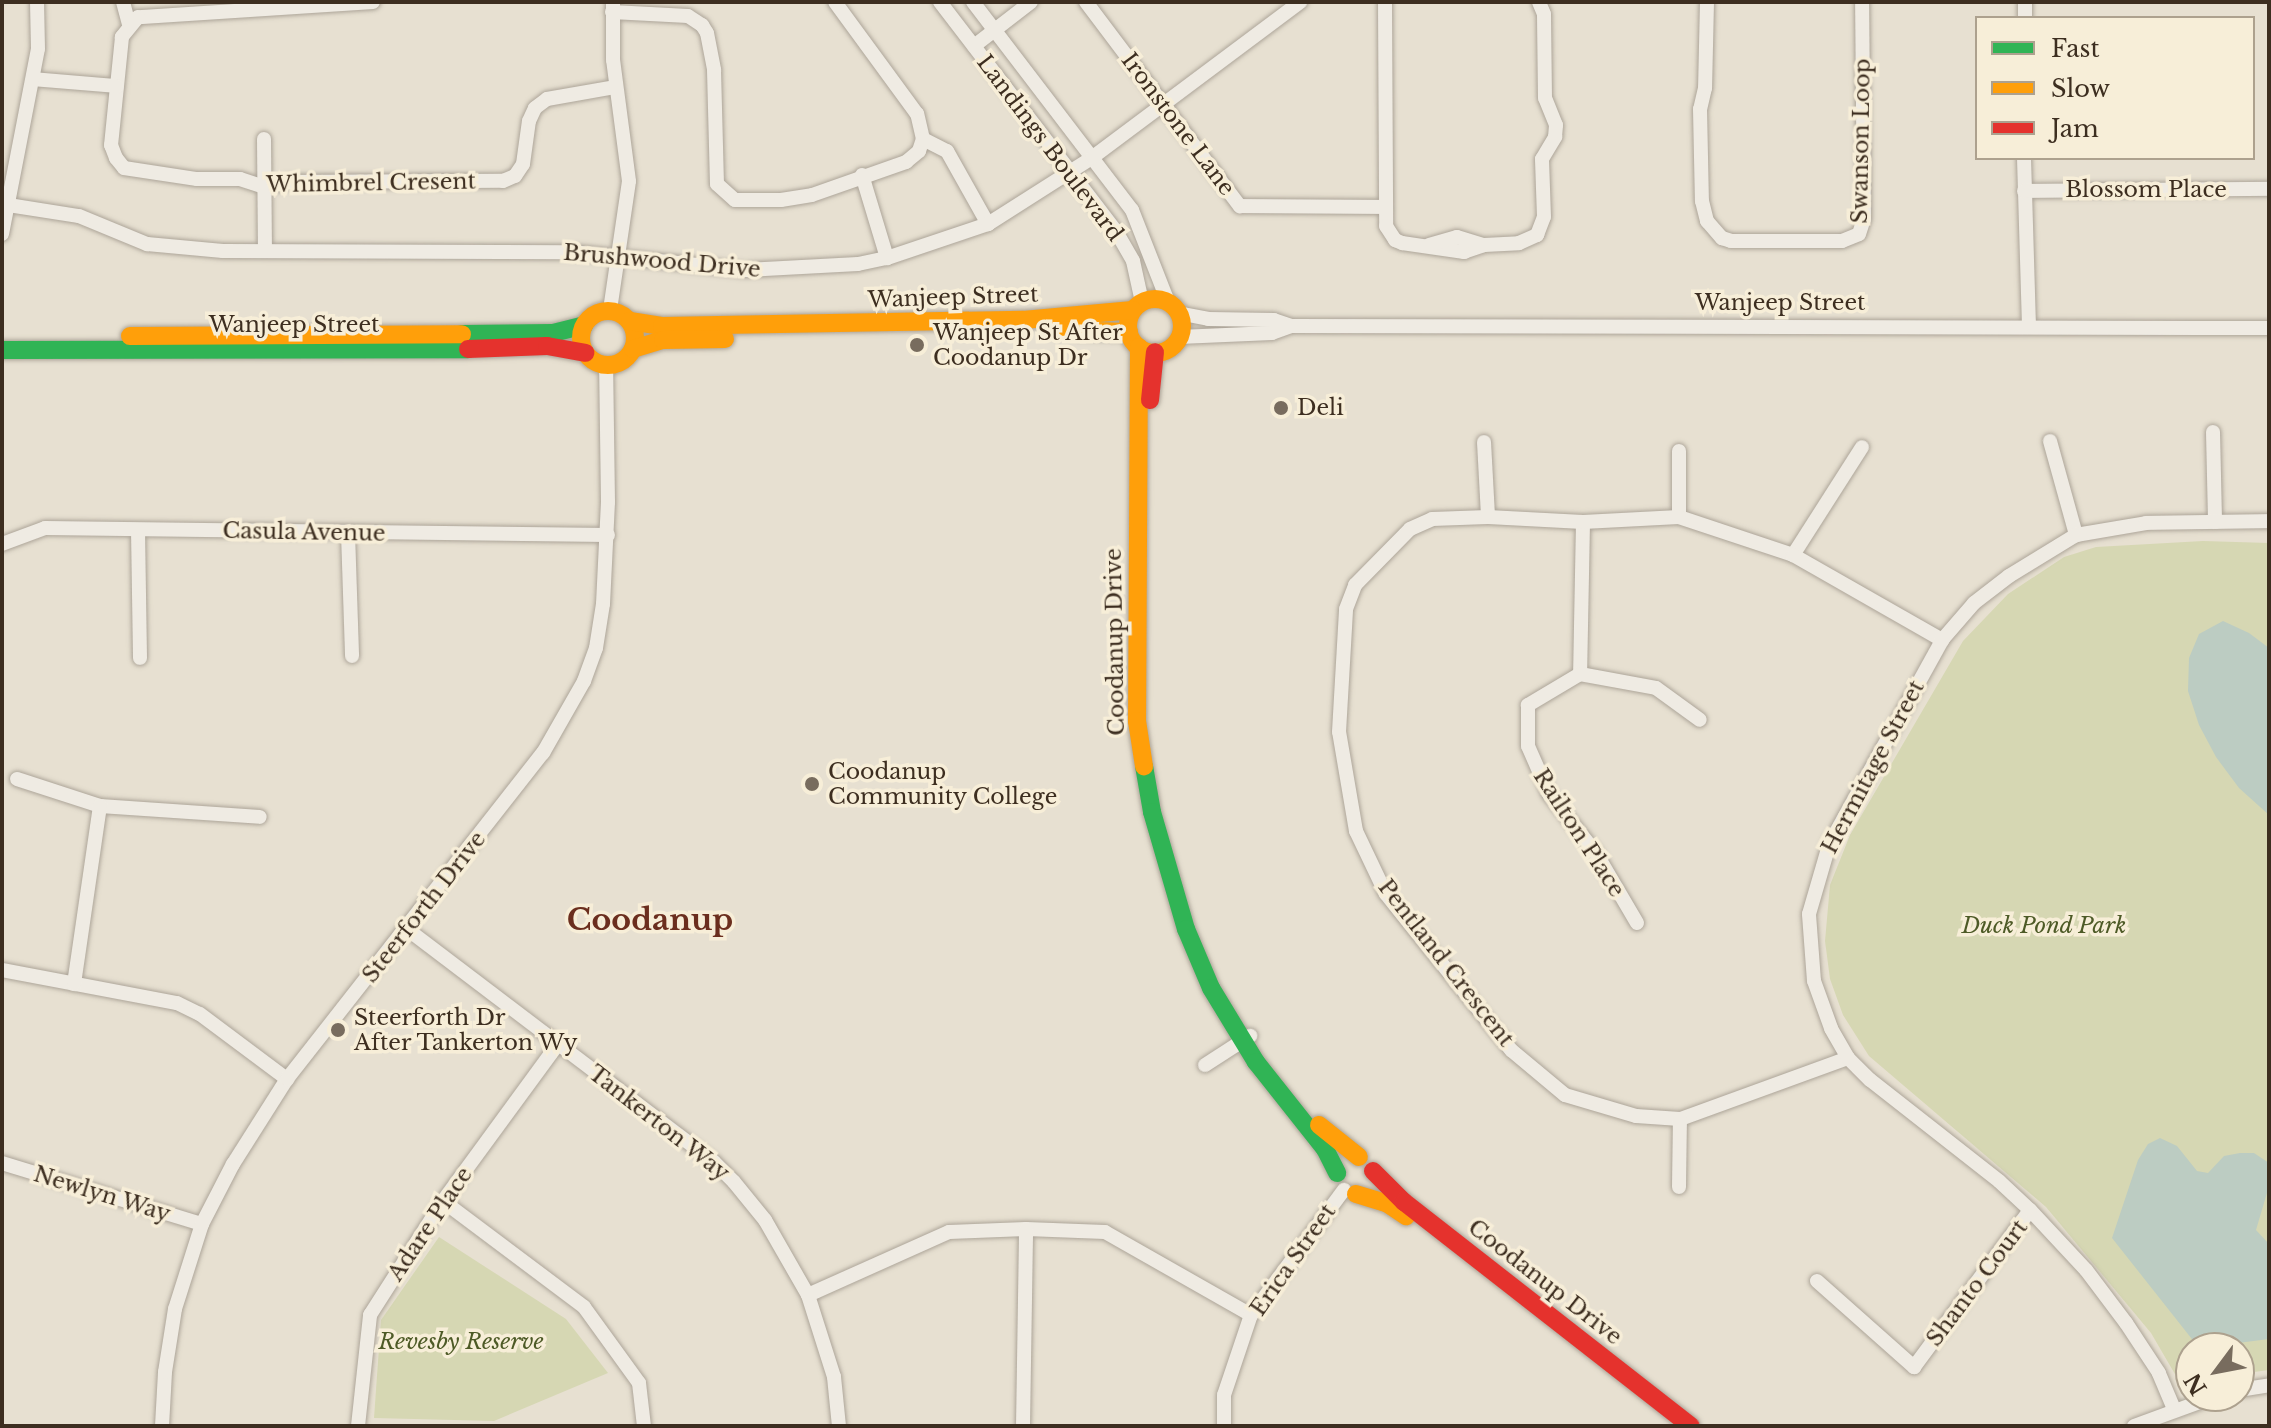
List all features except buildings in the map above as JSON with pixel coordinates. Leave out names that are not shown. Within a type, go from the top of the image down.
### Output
[{"type":"main road","points":[[1151,299],[1173,307],[1179,337],[1169,348],[1141,344],[1138,306],[1151,299]]},
{"type":"main road","name":"Wanjeep Street","points":[[630,321],[662,326],[1023,320],[1138,306]]},
{"type":"main road","points":[[610,310],[630,321],[635,335],[633,349],[622,362],[606,366],[585,353],[580,339],[584,325],[595,314],[610,310]]},
{"type":"main road","name":"Wanjeep Street","points":[[2,336],[553,333],[584,325]]},
{"type":"main road","name":"Wanjeep Street","points":[[633,349],[663,340],[1108,329],[1141,344]]},
{"type":"main road","name":"Coodanup Drive","points":[[1141,344],[1150,392],[1147,649],[1152,760],[1164,823],[1189,912],[1246,1039],[1273,1085],[1325,1149],[1346,1186],[1400,1212],[1674,1426]]},
{"type":"main road","name":"Wanjeep Street","points":[[2,350],[505,349],[547,346],[585,353]]},
{"type":"main road","name":"Coodanup Drive","points":[[1246,1039],[1320,1126],[1370,1163],[1373,1171],[1404,1202],[1691,1426]]},
{"type":"main road","points":[[1359,1157],[1347,1159],[1346,1186],[1371,1186],[1373,1171]]},
{"type":"street","points":[[2,234],[5,204],[38,49],[37,2]]},
{"type":"street","name":"Whimbrel Cresent","points":[[123,2],[129,24],[122,37],[111,145],[124,168],[197,179],[240,179],[265,187],[288,182],[503,181],[515,176],[523,164],[529,121],[535,108],[547,99],[616,87]]},
{"type":"street","points":[[129,24],[145,14],[373,2]]},
{"type":"street","points":[[610,310],[629,181],[616,87],[613,7],[697,19],[707,33],[714,70],[715,175],[728,197],[735,200],[801,199],[915,157],[923,139],[917,114],[835,2]]},
{"type":"street","name":"Landings Boulevard","points":[[940,2],[1117,233],[1133,261],[1138,306]]},
{"type":"street","name":"Landings Boulevard","points":[[973,2],[1132,210],[1173,307]]},
{"type":"street","points":[[974,46],[1031,2]]},
{"type":"street","name":"Ironstone Lane","points":[[1086,2],[1240,206],[1386,207]]},
{"type":"street","name":"Brushwood Drive","points":[[5,204],[79,216],[147,244],[265,251],[619,254],[680,265],[746,270],[810,269],[887,258],[988,224],[1093,157],[1300,2]]},
{"type":"street","points":[[1385,2],[1386,226],[1395,240],[1464,252],[1484,245],[1519,243],[1537,235],[1544,217],[1542,159],[1555,137],[1556,125],[1544,89],[1545,6]]},
{"type":"street","name":"Swanson Loop","points":[[1707,2],[1705,88],[1700,109],[1702,201],[1707,221],[1722,238],[1731,241],[1842,241],[1859,234],[1864,219],[1862,2]]},
{"type":"street","points":[[33,79],[117,86]]},
{"type":"street","points":[[264,139],[265,251]]},
{"type":"street","points":[[923,139],[947,151],[988,224]]},
{"type":"street","points":[[2024,160],[2029,327]]},
{"type":"street","points":[[862,175],[887,258]]},
{"type":"street","name":"Blossom Place","points":[[2024,191],[2269,189]]},
{"type":"street","name":"Wanjeep Street","points":[[1173,307],[1208,319],[1274,320],[1291,326],[2269,328]]},
{"type":"street","name":"Wanjeep Street","points":[[1179,337],[1272,333],[1291,326]]},
{"type":"street","name":"Steerforth Drive","points":[[162,1426],[169,1339],[202,1224],[233,1164],[287,1079],[543,753],[584,681],[596,648],[608,535],[606,366]]},
{"type":"street","points":[[2213,432],[2215,522]]},
{"type":"street","points":[[2050,441],[2076,535]]},
{"type":"street","points":[[1484,442],[1488,517]]},
{"type":"street","points":[[1793,555],[1862,447]]},
{"type":"street","points":[[1679,451],[1679,517]]},
{"type":"street","name":"Pentland Crescent","points":[[1848,1058],[1680,1119],[1636,1116],[1565,1095],[1511,1050],[1386,894],[1356,831],[1339,732],[1346,609],[1355,585],[1410,529],[1432,519],[1488,517],[1583,522],[1679,517],[1793,555],[1942,640]]},
{"type":"street","name":"Hermitage Street","points":[[2174,1409],[2159,1373],[2086,1270],[1999,1181],[1870,1080],[1848,1058],[1831,1028],[1814,981],[1809,914],[1829,845],[1942,640],[1974,603],[2020,569],[2076,535],[2146,523],[2269,521]]},
{"type":"street","points":[[1583,522],[1580,674],[1656,688],[1700,720]]},
{"type":"street","name":"Casula Avenue","points":[[2,544],[45,528],[608,535]]},
{"type":"street","points":[[138,530],[140,658]]},
{"type":"street","points":[[348,533],[352,656]]},
{"type":"street","name":"Railton Place","points":[[1580,674],[1528,705],[1528,746],[1549,794],[1596,853],[1637,923]]},
{"type":"street","points":[[17,779],[100,806],[260,817]]},
{"type":"street","points":[[74,984],[100,806]]},
{"type":"street","name":"Tankerton Way","points":[[407,929],[714,1162],[734,1182],[765,1220],[808,1295],[834,1377],[839,1426]]},
{"type":"street","points":[[2,970],[177,1003],[200,1014],[287,1079]]},
{"type":"street","points":[[1205,1065],[1246,1039]]},
{"type":"street","name":"Adare Place","points":[[358,1426],[370,1315],[443,1201],[558,1044]]},
{"type":"street","points":[[1679,1187],[1680,1119]]},
{"type":"street","name":"Newlyn Way","points":[[2,1163],[202,1224]]},
{"type":"street","name":"Erica Street","points":[[1224,1426],[1224,1395],[1251,1315],[1346,1186]]},
{"type":"street","points":[[443,1201],[584,1307],[639,1383],[644,1426]]},
{"type":"street","name":"Shanto Court","points":[[1817,1281],[1914,1367],[2030,1210]]},
{"type":"street","points":[[1023,1426],[1026,1229]]},
{"type":"street","points":[[808,1295],[949,1232],[1026,1229],[1105,1232],[1251,1315]]},
{"type":"street","points":[[2134,1426],[2174,1409]]},
{"type":"green space","name":"Duck Pond Park","points":[[2203,541],[2269,543],[2269,1370],[2255,1372],[2255,1332],[2175,1332],[2175,1374],[2151,1333],[2046,1207],[1869,1056],[1843,1015],[1830,979],[1825,941],[1830,885],[1850,835],[1963,641],[2008,594],[2064,557],[2096,547]]},
{"type":"green space","name":"Revesby Reserve","points":[[439,1237],[566,1319],[608,1373],[494,1421],[374,1418],[381,1320]]},
{"type":"shaded area","points":[[2223,621],[2249,633],[2269,648],[2269,815],[2239,788],[2216,757],[2199,725],[2188,691],[2189,658],[2199,634]]},
{"type":"shaded area","points":[[2160,1138],[2177,1146],[2197,1171],[2208,1173],[2224,1156],[2240,1153],[2254,1153],[2269,1163],[2269,1186],[2256,1230],[2269,1244],[2269,1339],[2255,1341],[2255,1332],[2186,1332],[2112,1238],[2138,1160],[2148,1144]]},
{"type":"traffic: fast","points":[[462,334],[553,333],[584,325]]},
{"type":"traffic: fast","points":[[2,350],[468,349]]},
{"type":"traffic: fast","points":[[1144,766],[1152,812],[1186,929],[1211,988],[1256,1062],[1325,1149],[1337,1173]]},
{"type":"traffic: slow","points":[[1155,299],[1174,307],[1182,326],[1174,345],[1155,353],[1136,345],[1128,326],[1136,307],[1155,299]]},
{"type":"traffic: slow","points":[[630,321],[662,326],[1023,320],[1133,310]]},
{"type":"traffic: slow","points":[[608,311],[627,319],[635,338],[627,357],[608,365],[589,357],[581,338],[589,319],[608,311]]},
{"type":"traffic: slow","points":[[1061,330],[1129,332]]},
{"type":"traffic: slow","points":[[130,336],[462,334]]},
{"type":"traffic: slow","points":[[633,349],[663,340],[725,339]]},
{"type":"traffic: slow","points":[[1139,347],[1137,721],[1144,766]]},
{"type":"traffic: slow","points":[[1319,1125],[1359,1157]]},
{"type":"traffic: slow","points":[[1356,1194],[1388,1204],[1406,1216]]},
{"type":"traffic: jam","points":[[468,349],[547,346],[585,353]]},
{"type":"traffic: jam","points":[[1150,400],[1155,352]]},
{"type":"traffic: jam","points":[[1373,1171],[1404,1202],[1691,1426]]},
{"type":"place","name":"Wanjeep St After Coodanup Dr","points":[[917,345]]},
{"type":"place","name":"Deli","points":[[1281,408]]},
{"type":"place","name":"Coodanup Community College","points":[[812,784]]},
{"type":"place","name":"Steerforth Dr After Tankerton Wy","points":[[338,1030]]},
{"type":"district","name":"Coodanup","points":[[650,920]]}]
